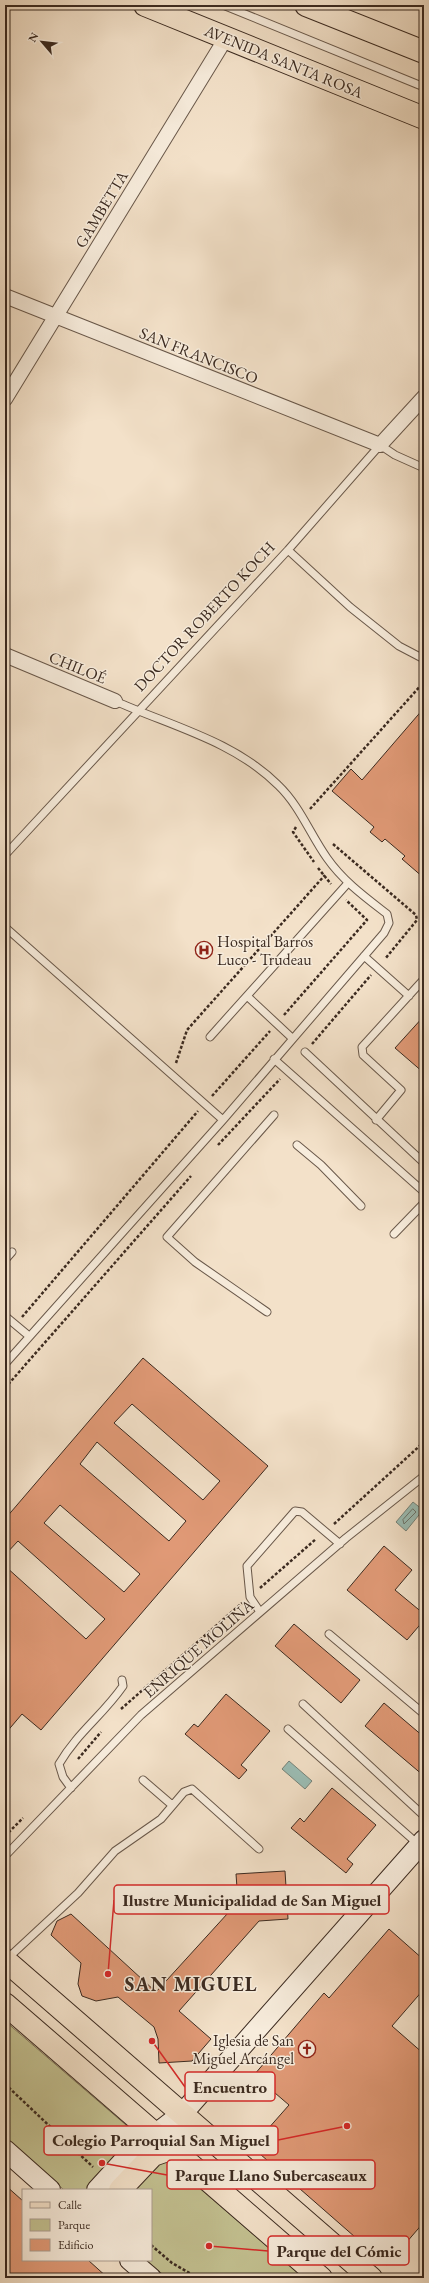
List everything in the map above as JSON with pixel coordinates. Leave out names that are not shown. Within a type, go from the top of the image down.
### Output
[{"type":"main road","name":"AVENIDA SANTA ROSA","points":[[145,5],[424,118]]},
{"type":"main road","points":[[306,5],[424,52]]},
{"type":"main road","points":[[5,1960],[371,2278]]},
{"type":"main road","points":[[5,2004],[173,2148],[321,2278]]},
{"type":"main road","points":[[121,2189],[153,2155],[173,2148]]},
{"type":"street","name":"GAMBETTA","points":[[5,399],[226,38]]},
{"type":"street","name":"SAN FRANCISCO","points":[[5,296],[380,445]]},
{"type":"street","name":"DOCTOR ROBERTO KOCH","points":[[380,445],[424,397]]},
{"type":"street","name":"CHILOÉ","points":[[5,655],[115,701]]},
{"type":"street","points":[[98,2189],[140,2143],[156,2134],[182,2114],[420,1849]]},
{"type":"street","points":[[5,2150],[49,2189]]},
{"type":"street","points":[[131,2261],[151,2278]]},
{"type":"lane","points":[[223,5],[424,86]]},
{"type":"lane","points":[[380,445],[395,455],[424,468]]},
{"type":"lane","name":"DOCTOR ROBERTO KOCH","points":[[5,855],[288,550],[380,445]]},
{"type":"lane","points":[[424,475],[424,492]]},
{"type":"lane","points":[[288,550],[350,607],[399,646],[420,657]]},
{"type":"lane","name":"CHILOÉ","points":[[5,1364],[223,1120],[292,1038],[384,933],[389,923],[387,914],[348,883],[333,866],[304,818],[279,786],[241,755],[115,701]]},
{"type":"lane","points":[[210,1038],[348,883]]},
{"type":"lane","points":[[5,927],[223,1120]]},
{"type":"lane","points":[[364,956],[409,996]]},
{"type":"lane","points":[[376,1120],[401,1090],[363,1055],[362,1047],[424,979]]},
{"type":"lane","points":[[247,996],[292,1038]]},
{"type":"lane","points":[[305,1052],[376,1120],[424,1163]]},
{"type":"lane","points":[[274,1059],[424,1192]]},
{"type":"lane","points":[[267,1312],[195,1262],[167,1237],[274,1116]]},
{"type":"lane","points":[[297,1146],[321,1165],[361,1206]]},
{"type":"lane","points":[[394,1234],[424,1203]]},
{"type":"lane","points":[[5,1260],[12,1252]]},
{"type":"lane","points":[[5,1316],[29,1336]]},
{"type":"lane","name":"ENRIQUE MOLINA","points":[[5,1856],[141,1716],[340,1544],[424,1476]]},
{"type":"lane","points":[[260,1612],[250,1597],[247,1566],[295,1512],[302,1512],[340,1544]]},
{"type":"lane","points":[[329,1634],[424,1714]]},
{"type":"lane","points":[[71,1788],[62,1777],[59,1764],[71,1743],[116,1697],[123,1686],[122,1680]]},
{"type":"lane","points":[[302,1704],[424,1816]]},
{"type":"lane","points":[[288,1729],[420,1849]]},
{"type":"lane","points":[[143,1780],[172,1804]]},
{"type":"lane","points":[[5,1960],[73,1899],[115,1851],[161,1819],[172,1804],[184,1792],[192,1789],[259,1849]]},
{"type":"path","points":[[304,818],[309,810],[423,683],[420,657]]},
{"type":"path","points":[[309,810],[312,816]]},
{"type":"path","points":[[305,1052],[417,920],[416,915],[331,842]]},
{"type":"path","points":[[172,1075],[187,1030],[333,866]]},
{"type":"path","points":[[16,1324],[205,1104],[367,920]]},
{"type":"path","points":[[216,1147],[288,1071]]},
{"type":"path","points":[[5,1388],[196,1170]]},
{"type":"path","points":[[118,1712],[324,1532],[424,1442]]},
{"type":"path","points":[[62,1777],[103,1729]]},
{"type":"path","points":[[5,1836],[28,1814]]},
{"type":"path","points":[[5,2084],[96,2170]]},
{"type":"path","points":[[152,2246],[172,2263],[198,2278]]},
{"type":"green space","points":[[5,2021],[304,2278],[167,2278],[147,2261],[152,2261],[152,2189],[63,2189],[5,2137]]},
{"type":"water","points":[[413,1502],[423,1510],[406,1531],[396,1522]]},
{"type":"water","points":[[289,1761],[312,1781],[305,1789],[282,1769]]},
{"type":"building","points":[[424,708],[424,878],[402,859],[405,856],[385,839],[382,842],[370,832],[374,827],[332,791],[351,769],[362,780]]},
{"type":"building","points":[[424,1016],[424,1073],[395,1048]]},
{"type":"building","points":[[143,1358],[268,1466],[41,1730],[22,1714],[5,1734],[5,1566],[86,1639],[105,1619],[18,1541],[5,1555],[5,1519]],"holes":[[[132,1404],[220,1481],[203,1500],[114,1423]],[[97,1442],[186,1521],[169,1541],[80,1464]],[[60,1505],[140,1574],[124,1592],[44,1523]]]},
{"type":"building","points":[[384,1546],[412,1570],[395,1590],[424,1614],[424,1620],[407,1640],[347,1590]]},
{"type":"building","points":[[294,1624],[360,1680],[341,1703],[275,1646]]},
{"type":"building","points":[[226,1694],[270,1731],[241,1765],[247,1770],[239,1779],[185,1734],[194,1724],[198,1727]]},
{"type":"building","points":[[384,1703],[424,1737],[424,1776],[365,1726]]},
{"type":"building","points":[[332,1788],[376,1825],[347,1859],[353,1864],[346,1873],[291,1828],[300,1818],[304,1822]]},
{"type":"building","points":[[285,1871],[288,1919],[259,1921],[179,2011],[211,2039],[192,2061],[159,2063],[158,2039],[154,2027],[118,1997],[96,2001],[82,1996],[78,1984],[81,1963],[51,1935],[57,1921],[71,1914],[156,1992],[238,1902],[236,1874]]},
{"type":"building","points":[[389,1929],[424,1960],[424,1989],[392,2026],[424,2054],[424,2222],[387,2265],[252,2147],[289,2105],[254,2075],[324,1993],[329,1998]]},
{"type":"building","points":[[5,2185],[22,2200],[22,2261],[89,2261],[108,2278],[5,2278]]},
{"type":"place","name":"Hospital Barros Luco - Trudeau","points":[[204,950]]},
{"type":"place","name":"Ilustre Municipalidad de San Miguel","points":[[108,1974]]},
{"type":"place","name":"Encuentro","points":[[152,2041]]},
{"type":"place","name":"Iglesia de San Miguel Arcángel","points":[[307,2049]]},
{"type":"place","name":"Colegio Parroquial San Miguel","points":[[347,2126]]},
{"type":"place","name":"Parque Llano Subercaseaux","points":[[102,2163]]},
{"type":"place","name":"Parque del Cómic","points":[[209,2246]]},
{"type":"district","name":"SAN MIGUEL","points":[[191,1984]]}]
